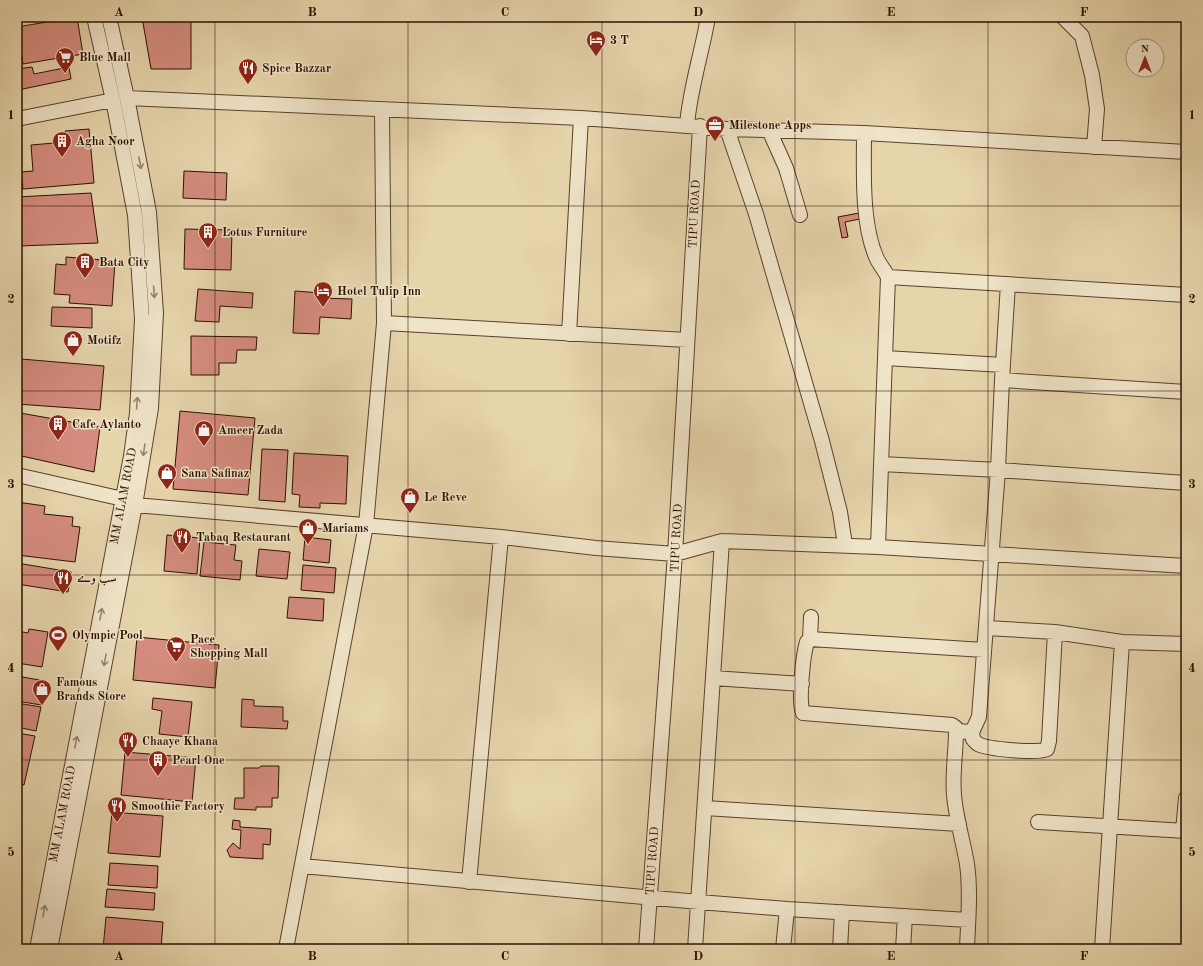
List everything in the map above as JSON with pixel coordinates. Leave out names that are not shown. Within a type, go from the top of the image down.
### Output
[{"type":"street","name":"MM ALAM ROAD","points":[[50,949],[129,502],[131,456],[136,413],[142,319],[135,215],[113,100],[94,17]]},
{"type":"street","name":"MM ALAM ROAD","points":[[37,949],[129,502],[151,408],[156,313],[149,212],[127,98],[109,17]]},
{"type":"street","name":"TIPU ROAD","points":[[646,949],[675,554],[687,340],[693,125],[689,102],[704,42],[708,17]]},
{"type":"street","points":[[1062,17],[1082,36],[1092,74],[1097,108],[1094,147]]},
{"type":"street","points":[[127,98],[581,118],[693,125],[727,129],[864,133],[1186,152]]},
{"type":"street","points":[[17,120],[113,100]]},
{"type":"street","points":[[286,949],[366,525],[384,323],[382,110]]},
{"type":"street","points":[[569,334],[581,118]]},
{"type":"street","points":[[727,129],[756,214],[822,441],[840,512],[845,545]]},
{"type":"street","points":[[768,130],[786,168],[800,215]]},
{"type":"street","points":[[864,133],[865,199],[868,233],[877,259],[888,277],[878,546]]},
{"type":"street","points":[[888,277],[1186,295]]},
{"type":"street","points":[[1008,284],[998,470],[980,717],[972,732],[973,739],[978,744],[1029,751],[1044,751],[1047,749],[1049,741],[1055,632]]},
{"type":"street","points":[[384,323],[687,340]]},
{"type":"street","points":[[885,358],[1003,365]]},
{"type":"street","points":[[1002,380],[1186,392]]},
{"type":"street","points":[[881,464],[998,470],[1186,484]]},
{"type":"street","points":[[17,475],[129,502],[501,537],[596,548],[675,554],[722,541],[878,546],[1186,566]]},
{"type":"street","points":[[470,882],[501,537]]},
{"type":"street","points":[[695,949],[722,541]]},
{"type":"street","points":[[811,617],[810,639],[805,648],[802,684],[802,708],[804,713],[952,725],[956,728],[953,787],[955,809],[968,872],[970,894],[967,949]]},
{"type":"street","points":[[986,628],[1055,632],[1122,642],[1186,644]]},
{"type":"street","points":[[810,639],[984,650]]},
{"type":"street","points":[[1102,949],[1122,642]]},
{"type":"street","points":[[712,678],[802,684]]},
{"type":"street","points":[[956,731],[972,732]]},
{"type":"street","points":[[1038,822],[1185,831],[1186,798]]},
{"type":"street","points":[[705,808],[959,824]]},
{"type":"street","points":[[302,866],[698,902],[968,920]]},
{"type":"street","points":[[783,949],[787,909]]},
{"type":"street","points":[[840,949],[842,912]]},
{"type":"street","points":[[903,949],[905,916]]},
{"type":"building","points":[[77,17],[83,54],[23,64],[17,27]]},
{"type":"building","points":[[142,17],[191,17],[191,69],[151,69]]},
{"type":"building","points":[[32,67],[34,74],[69,67],[71,79],[18,90],[17,69]]},
{"type":"building","name":"Agha Noor","points":[[89,129],[94,183],[23,189],[21,172],[33,171],[31,145],[66,142],[65,131]]},
{"type":"building","points":[[184,171],[227,173],[226,200],[183,198]]},
{"type":"building","points":[[91,193],[98,243],[19,246],[17,197]]},
{"type":"building","points":[[859,213],[860,219],[845,222],[848,237],[842,238],[838,217]]},
{"type":"building","name":"Lotus Furniture","points":[[185,229],[232,230],[231,270],[184,269]]},
{"type":"building","name":"Bata City","points":[[66,257],[115,261],[112,306],[69,303],[70,295],[54,294],[56,264],[66,265]]},
{"type":"building","points":[[198,289],[253,293],[252,308],[220,306],[219,322],[195,321]]},
{"type":"building","name":"Hotel Tulip Inn","points":[[295,291],[321,293],[321,298],[352,299],[351,319],[320,317],[319,334],[293,333]]},
{"type":"building","points":[[52,307],[92,308],[92,328],[51,326]]},
{"type":"building","points":[[191,336],[257,337],[256,350],[237,350],[236,363],[219,363],[219,375],[191,375]]},
{"type":"building","points":[[21,359],[104,366],[100,410],[17,404]]},
{"type":"building","points":[[180,411],[255,418],[248,495],[173,489]]},
{"type":"building","name":"Cafe Aylanto","points":[[20,413],[100,427],[94,472],[17,455]]},
{"type":"building","points":[[262,449],[288,450],[285,502],[259,500]]},
{"type":"building","points":[[294,453],[348,456],[346,504],[320,503],[320,508],[299,507],[300,495],[292,494]]},
{"type":"building","points":[[17,502],[45,506],[44,514],[73,517],[72,526],[80,527],[75,562],[17,555]]},
{"type":"building","name":"Tabaq Restaurant","points":[[167,535],[200,538],[197,574],[164,571]]},
{"type":"building","points":[[305,537],[331,540],[329,563],[303,560]]},
{"type":"building","points":[[204,542],[236,545],[234,560],[242,561],[240,580],[200,576]]},
{"type":"building","points":[[259,549],[290,552],[287,579],[256,576]]},
{"type":"building","points":[[17,563],[71,572],[68,592],[17,584]]},
{"type":"building","points":[[303,565],[336,568],[334,593],[301,590]]},
{"type":"building","points":[[289,597],[324,599],[323,621],[287,618]]},
{"type":"building","points":[[29,629],[48,632],[42,667],[17,663],[17,631],[28,633]]},
{"type":"building","name":"Pace Shopping Mall","points":[[137,637],[219,645],[215,688],[133,680]]},
{"type":"building","points":[[17,676],[45,681],[41,705],[17,701]]},
{"type":"building","points":[[153,698],[192,702],[188,737],[159,734],[162,711],[152,709]]},
{"type":"building","points":[[242,699],[254,700],[254,706],[283,707],[283,721],[288,721],[287,729],[241,727]]},
{"type":"building","points":[[17,703],[41,707],[36,731],[17,727]]},
{"type":"building","points":[[17,733],[35,736],[24,785],[17,783]]},
{"type":"building","name":"Pearl One","points":[[125,752],[196,758],[192,802],[121,795]]},
{"type":"building","points":[[261,766],[279,766],[278,798],[272,798],[272,807],[256,807],[256,810],[234,809],[235,798],[244,798],[244,768],[259,768]]},
{"type":"building","points":[[112,812],[163,816],[160,857],[108,853]]},
{"type":"building","points":[[233,820],[240,821],[240,827],[271,829],[270,845],[263,844],[263,859],[230,857],[227,850],[233,843],[240,849],[241,830],[232,829]]},
{"type":"building","points":[[110,863],[158,866],[157,888],[108,885]]},
{"type":"building","points":[[107,889],[155,893],[154,910],[105,907]]},
{"type":"building","points":[[106,917],[163,922],[161,949],[103,949]]},
{"type":"place","name":"3 T","points":[[596,57]]},
{"type":"place","name":"Blue Mall","points":[[65,74]]},
{"type":"place","name":"Spice Bazzar","points":[[248,85]]},
{"type":"place","name":"Milestone Apps","points":[[715,142]]},
{"type":"place","name":"Agha Noor","points":[[62,158]]},
{"type":"place","name":"Lotus Furniture","points":[[208,249]]},
{"type":"place","name":"Bata City","points":[[85,279]]},
{"type":"place","name":"Hotel Tulip Inn","points":[[323,308]]},
{"type":"place","name":"Motifz","points":[[73,357]]},
{"type":"place","name":"Cafe Aylanto","points":[[58,441]]},
{"type":"place","name":"Ameer Zada","points":[[204,447]]},
{"type":"place","name":"Sana Safinaz","points":[[167,490]]},
{"type":"place","name":"Le Reve","points":[[410,514]]},
{"type":"place","name":"Mariams","points":[[308,545]]},
{"type":"place","name":"Tabaq Restaurant","points":[[182,554]]},
{"type":"place","name":"سب وے","points":[[63,595]]},
{"type":"place","name":"Olympic Pool","points":[[58,652]]},
{"type":"place","name":"Pace Shopping Mall","points":[[176,663]]},
{"type":"place","name":"Famous Brands Store","points":[[42,706]]},
{"type":"place","name":"Chaaye Khana","points":[[128,758]]},
{"type":"place","name":"Pearl One","points":[[158,777]]},
{"type":"place","name":"Smoothie Factory","points":[[117,823]]}]
